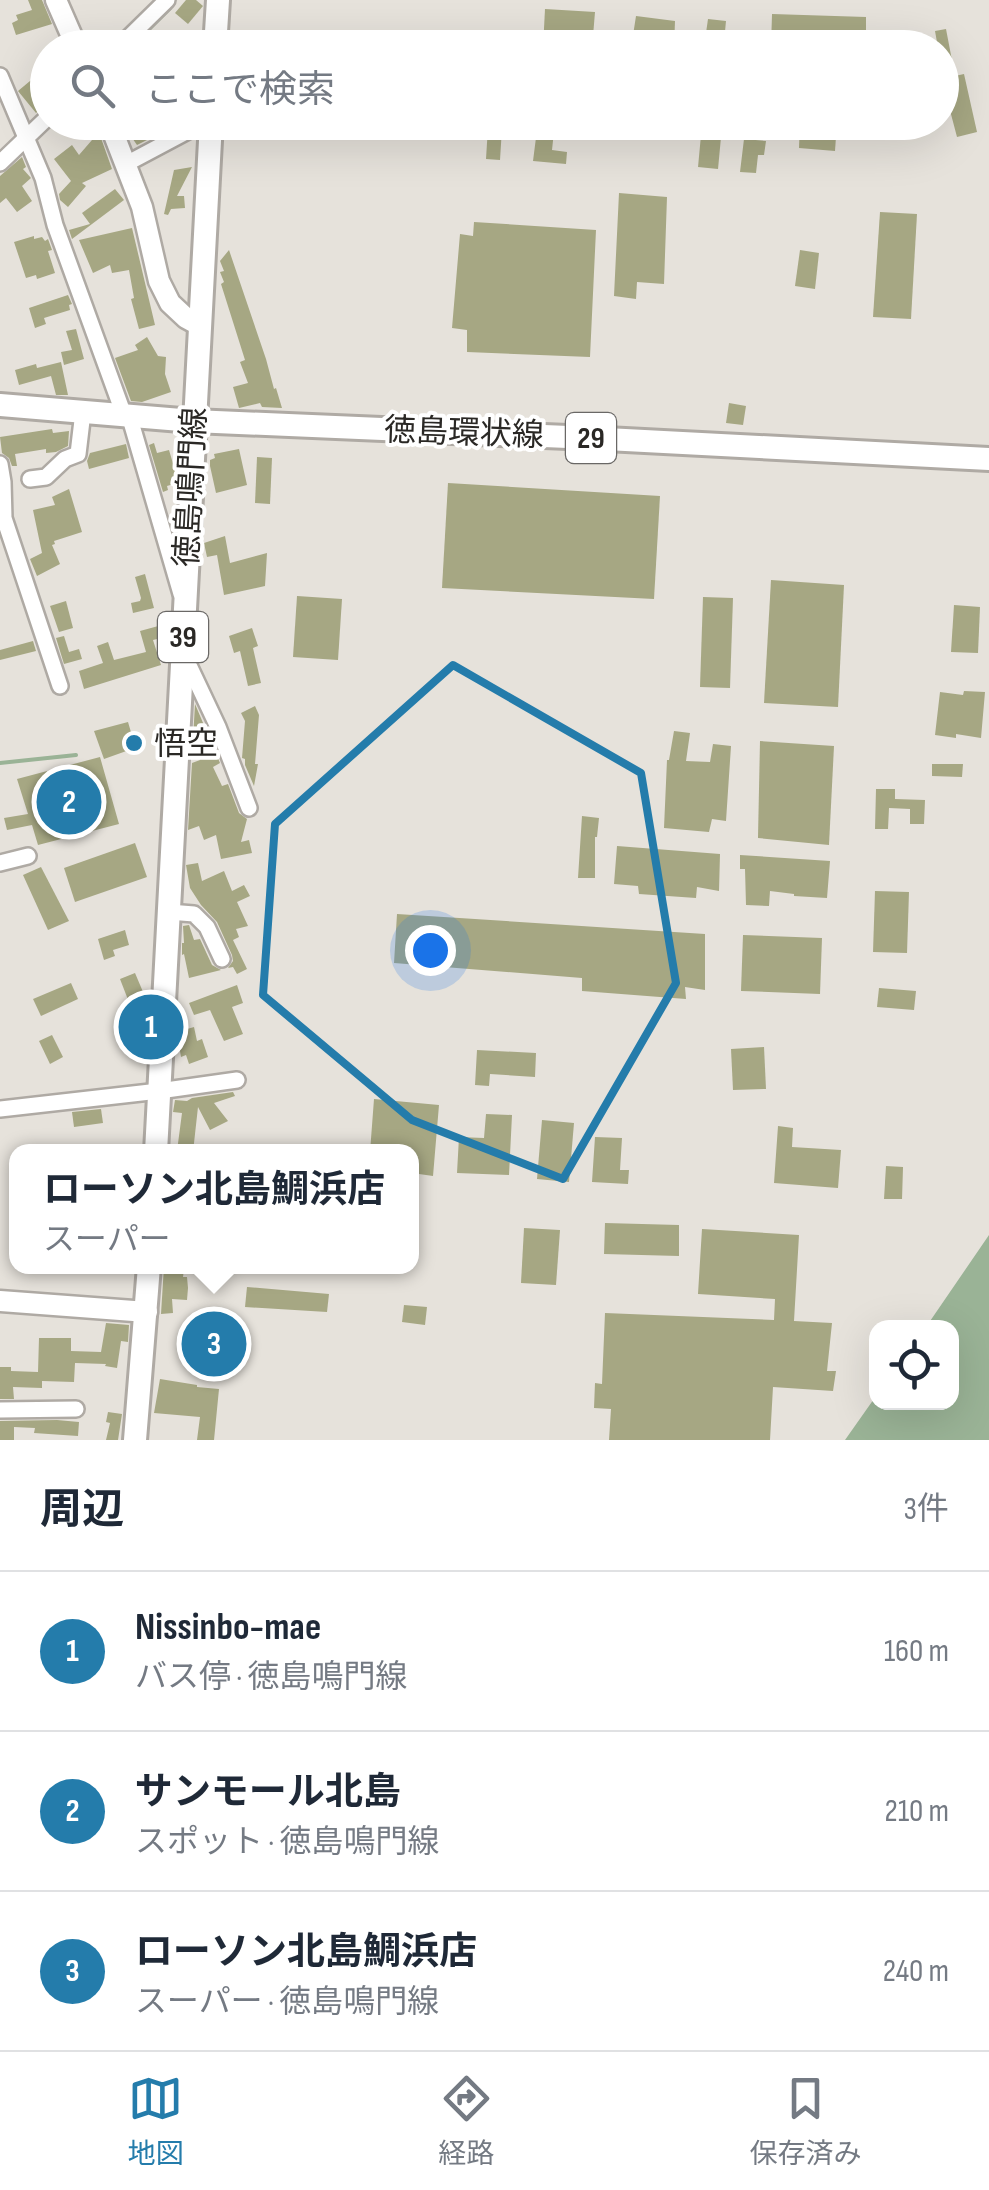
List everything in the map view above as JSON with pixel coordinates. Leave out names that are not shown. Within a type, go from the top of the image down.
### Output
[{"type":"main road","points":[[216,30],[218,0]]},
{"type":"main road","name":"徳島鳴門線","points":[[156,1144],[207,140]]},
{"type":"main road","name":"徳島環状線","points":[[0,405],[193,421],[989,459]]},
{"type":"main road","points":[[135,1440],[148,1274]]},
{"type":"street","points":[[56,0],[70,30]]},
{"type":"street","points":[[136,30],[167,0]]},
{"type":"street","points":[[0,76],[43,178],[60,241],[126,415],[184,606]]},
{"type":"street","points":[[0,164],[30,133]]},
{"type":"street","points":[[117,140],[142,208],[166,297],[176,310],[199,325]]},
{"type":"street","points":[[126,164],[173,140]]},
{"type":"street","points":[[30,478],[46,477],[65,459],[78,454],[83,412]]},
{"type":"street","points":[[0,464],[4,518],[60,686]]},
{"type":"street","points":[[182,650],[218,727],[249,808]]},
{"type":"street","points":[[0,863],[28,856]]},
{"type":"street","points":[[169,912],[194,914],[206,927],[222,959]]},
{"type":"street","points":[[0,1109],[237,1080]]},
{"type":"street","points":[[2,1307],[146,1312]]},
{"type":"street","points":[[0,1410],[76,1409]]},
{"type":"highlighted area","points":[[453,665],[641,773],[676,983],[563,1179],[412,1120],[263,995],[275,824]]},
{"type":"shaded area","points":[[989,1235],[989,1440],[845,1440],[869,1406],[869,1410],[959,1410],[959,1320],[931,1320]]},
{"type":"building","points":[[28,0],[42,0],[52,24],[16,35],[12,23],[18,20],[16,15],[32,10]]},
{"type":"building","points":[[186,0],[196,0],[203,6],[188,24],[175,13]]},
{"type":"building","points":[[545,9],[595,12],[594,30],[544,30]]},
{"type":"building","points":[[772,14],[866,17],[866,30],[772,30]]},
{"type":"building","points":[[636,16],[675,21],[675,30],[634,30]]},
{"type":"building","points":[[708,19],[726,21],[725,30],[706,30]]},
{"type":"building","points":[[964,74],[977,132],[959,136],[959,75]]},
{"type":"building","points":[[30,81],[30,106],[18,91]]},
{"type":"building","points":[[92,140],[102,140],[112,169],[82,183],[86,186],[68,207],[59,194],[71,181],[54,159],[72,145],[79,155]]},
{"type":"building","points":[[487,140],[501,140],[500,160],[486,159]]},
{"type":"building","points":[[536,140],[553,140],[552,150],[567,152],[566,164],[533,161]]},
{"type":"building","points":[[701,140],[721,140],[718,169],[698,167]]},
{"type":"building","points":[[744,140],[766,141],[764,155],[758,155],[756,173],[740,172]]},
{"type":"building","points":[[799,140],[836,140],[835,151],[799,148]]},
{"type":"building","points":[[22,157],[26,167],[23,169],[31,178],[22,186],[32,201],[17,212],[6,198],[0,203],[0,176]]},
{"type":"building","points":[[192,167],[177,196],[184,196],[185,208],[164,214],[174,170]]},
{"type":"building","points":[[115,189],[124,200],[72,239],[69,230],[90,224],[82,213]]},
{"type":"building","points":[[619,193],[667,197],[664,284],[637,282],[636,299],[614,296]]},
{"type":"building","points":[[880,212],[917,214],[911,319],[873,317]]},
{"type":"building","points":[[474,222],[596,230],[590,357],[467,352],[467,330],[452,328],[460,234],[473,236]]},
{"type":"building","points":[[132,228],[155,325],[139,329],[129,270],[112,273],[110,265],[93,273],[79,240]]},
{"type":"building","points":[[34,236],[48,239],[55,273],[37,279],[36,275],[26,278],[14,242]]},
{"type":"building","points":[[229,250],[282,408],[262,407],[260,403],[239,408],[233,387],[248,383],[240,362],[245,360],[221,284],[224,282],[220,272],[224,271],[220,261]]},
{"type":"building","points":[[800,250],[819,253],[815,289],[795,286]]},
{"type":"building","points":[[68,295],[70,310],[44,318],[46,324],[35,328],[29,308]]},
{"type":"building","points":[[76,329],[84,359],[64,365],[61,352],[72,350],[66,331]]},
{"type":"building","points":[[147,337],[158,356],[166,357],[165,374],[171,392],[142,402],[131,401],[115,358],[138,350],[135,345]]},
{"type":"building","points":[[61,362],[68,395],[56,395],[51,376],[19,385],[15,370]]},
{"type":"building","points":[[729,403],[746,406],[743,425],[726,423]]},
{"type":"building","points":[[52,429],[53,433],[69,431],[68,446],[56,452],[46,453],[46,449],[15,454],[17,466],[12,466],[2,453],[0,437]]},
{"type":"building","points":[[154,443],[157,453],[169,450],[177,477],[177,483],[163,492],[149,445]]},
{"type":"building","points":[[126,444],[129,458],[89,469],[90,453]]},
{"type":"building","points":[[239,449],[247,485],[216,493],[210,460],[215,458],[214,454]]},
{"type":"building","points":[[257,457],[272,458],[270,504],[255,503]]},
{"type":"building","points":[[448,483],[660,496],[654,599],[442,588]]},
{"type":"building","points":[[69,489],[82,532],[54,541],[60,564],[37,576],[30,559],[42,553],[33,510],[55,505],[52,497]]},
{"type":"building","points":[[225,536],[230,563],[267,553],[265,586],[224,595],[217,555],[207,557],[204,543]]},
{"type":"building","points":[[145,574],[154,608],[133,613],[131,603],[141,598],[135,577]]},
{"type":"building","points":[[771,580],[844,585],[838,707],[764,703]]},
{"type":"building","points":[[297,596],[342,599],[338,660],[293,657]]},
{"type":"building","points":[[703,597],[733,598],[730,688],[700,687]]},
{"type":"building","points":[[66,601],[73,628],[59,632],[50,606]]},
{"type":"building","points":[[954,605],[980,607],[978,653],[951,652]]},
{"type":"building","points":[[162,625],[165,637],[153,640],[161,665],[84,689],[79,671],[103,663],[97,646],[108,642],[114,660],[146,652],[140,631]]},
{"type":"building","points":[[252,628],[258,646],[253,648],[261,683],[248,686],[240,651],[234,653],[229,636]]},
{"type":"building","points":[[64,636],[69,652],[79,649],[82,659],[64,664],[56,638]]},
{"type":"building","points":[[33,641],[36,651],[0,660],[0,650]]},
{"type":"building","points":[[964,691],[985,692],[981,738],[935,735],[940,692],[963,695]]},
{"type":"building","points":[[195,704],[220,763],[213,767],[222,786],[228,784],[239,813],[247,819],[241,842],[249,840],[252,853],[221,859],[216,835],[204,840],[199,826],[188,830],[192,763],[200,760],[193,739]]},
{"type":"building","points":[[255,706],[259,715],[254,786],[242,758],[245,721],[241,713]]},
{"type":"building","points":[[128,722],[133,739],[143,736],[146,744],[104,759],[94,731]]},
{"type":"building","points":[[674,731],[690,733],[686,761],[710,762],[713,744],[731,746],[726,821],[712,819],[709,832],[664,828],[667,760]]},
{"type":"building","points":[[760,741],[834,746],[829,845],[758,838]]},
{"type":"building","points":[[100,757],[119,824],[38,845],[32,825],[7,830],[4,818],[28,814],[17,779]]},
{"type":"building","points":[[932,764],[963,764],[962,777],[932,776]]},
{"type":"building","points":[[876,789],[895,789],[895,799],[925,800],[924,824],[910,824],[910,809],[889,808],[888,829],[875,829]]},
{"type":"building","points":[[582,816],[599,818],[595,878],[578,878]]},
{"type":"building","points":[[135,843],[147,877],[75,902],[64,868]]},
{"type":"building","points":[[617,846],[720,854],[719,891],[697,887],[696,898],[639,894],[638,886],[614,884]]},
{"type":"building","points":[[740,855],[830,861],[827,898],[770,891],[769,906],[746,905],[745,869],[740,869]]},
{"type":"building","points":[[198,863],[202,881],[224,871],[232,891],[244,885],[250,896],[237,902],[248,926],[236,929],[239,937],[233,940],[247,969],[237,974],[233,967],[228,968],[232,955],[217,922],[190,888],[186,865]]},
{"type":"building","points":[[41,867],[69,921],[48,930],[23,875]]},
{"type":"building","points":[[875,891],[909,892],[907,953],[873,952]]},
{"type":"building","points":[[397,914],[705,934],[705,990],[685,987],[686,999],[582,991],[582,978],[394,963]]},
{"type":"building","points":[[189,925],[194,940],[200,939],[212,965],[221,970],[189,978],[182,943],[183,926]]},
{"type":"building","points":[[125,930],[129,945],[113,950],[115,956],[104,960],[98,939]]},
{"type":"building","points":[[743,935],[822,938],[820,994],[741,991]]},
{"type":"building","points":[[135,973],[146,999],[143,1000],[148,1021],[130,1026],[126,1012],[132,1010],[120,979]]},
{"type":"building","points":[[71,983],[78,999],[41,1016],[33,999]]},
{"type":"building","points":[[237,985],[243,1003],[232,1007],[243,1034],[224,1041],[210,1010],[194,1015],[189,1003]]},
{"type":"building","points":[[879,988],[916,991],[914,1010],[877,1007]]},
{"type":"building","points":[[194,1027],[197,1041],[202,1039],[208,1057],[189,1064],[186,1055],[181,1057],[177,1032]]},
{"type":"building","points":[[52,1035],[63,1057],[50,1064],[39,1041]]},
{"type":"building","points":[[764,1047],[766,1089],[733,1090],[731,1049]]},
{"type":"building","points":[[477,1050],[536,1053],[535,1077],[490,1074],[489,1086],[475,1085]]},
{"type":"building","points":[[233,1092],[235,1096],[214,1103],[228,1121],[210,1130],[198,1107],[194,1144],[178,1144],[182,1113],[173,1112],[175,1100]]},
{"type":"building","points":[[374,1099],[439,1105],[433,1176],[419,1174],[419,1144],[371,1144]]},
{"type":"building","points":[[101,1109],[103,1123],[74,1127],[72,1112]]},
{"type":"building","points":[[486,1114],[512,1115],[509,1175],[457,1173],[459,1137],[484,1138]]},
{"type":"building","points":[[542,1120],[574,1123],[569,1182],[537,1179]]},
{"type":"building","points":[[778,1126],[793,1128],[792,1147],[841,1150],[838,1188],[774,1183]]},
{"type":"building","points":[[595,1137],[622,1138],[620,1170],[629,1170],[628,1184],[592,1182]]},
{"type":"building","points":[[886,1166],[903,1167],[902,1199],[884,1199]]},
{"type":"building","points":[[605,1223],[679,1225],[679,1256],[604,1254]]},
{"type":"building","points":[[524,1228],[560,1230],[556,1285],[521,1283]]},
{"type":"building","points":[[702,1229],[799,1235],[794,1321],[832,1323],[827,1371],[836,1371],[833,1391],[773,1387],[770,1440],[609,1440],[611,1409],[594,1408],[595,1383],[602,1384],[605,1313],[774,1320],[775,1299],[698,1294]]},
{"type":"building","points":[[164,1274],[183,1274],[187,1277],[187,1300],[172,1299],[173,1313],[161,1314]]},
{"type":"building","points":[[247,1287],[329,1294],[327,1312],[245,1307]]},
{"type":"building","points":[[404,1305],[427,1307],[425,1325],[402,1322]]},
{"type":"building","points":[[106,1323],[129,1325],[128,1342],[121,1341],[117,1368],[75,1363],[74,1382],[42,1381],[42,1388],[13,1387],[14,1399],[0,1399],[0,1367],[38,1372],[39,1338],[71,1338],[71,1351],[101,1352]]},
{"type":"building","points":[[207,1328],[225,1329],[222,1361],[204,1359]]},
{"type":"building","points":[[160,1379],[219,1389],[214,1440],[197,1440],[200,1417],[154,1413]]},
{"type":"building","points":[[108,1412],[122,1414],[118,1440],[106,1440]]},
{"type":"building","points":[[0,1421],[79,1422],[78,1436],[34,1433],[35,1428],[14,1427],[14,1440],[0,1440]]},
{"type":"waterway","points":[[148,30],[170,8]]},
{"type":"waterway","points":[[0,763],[76,755]]},
{"type":"place","name":"悟空","points":[[134,743]]},
{"type":"place","name":"サンモール北島","points":[[69,802]]},
{"type":"place","name":"Nissinbo-mae","points":[[151,1027]]},
{"type":"place","name":"ローソン北島鯛浜店","points":[[214,1344]]}]
